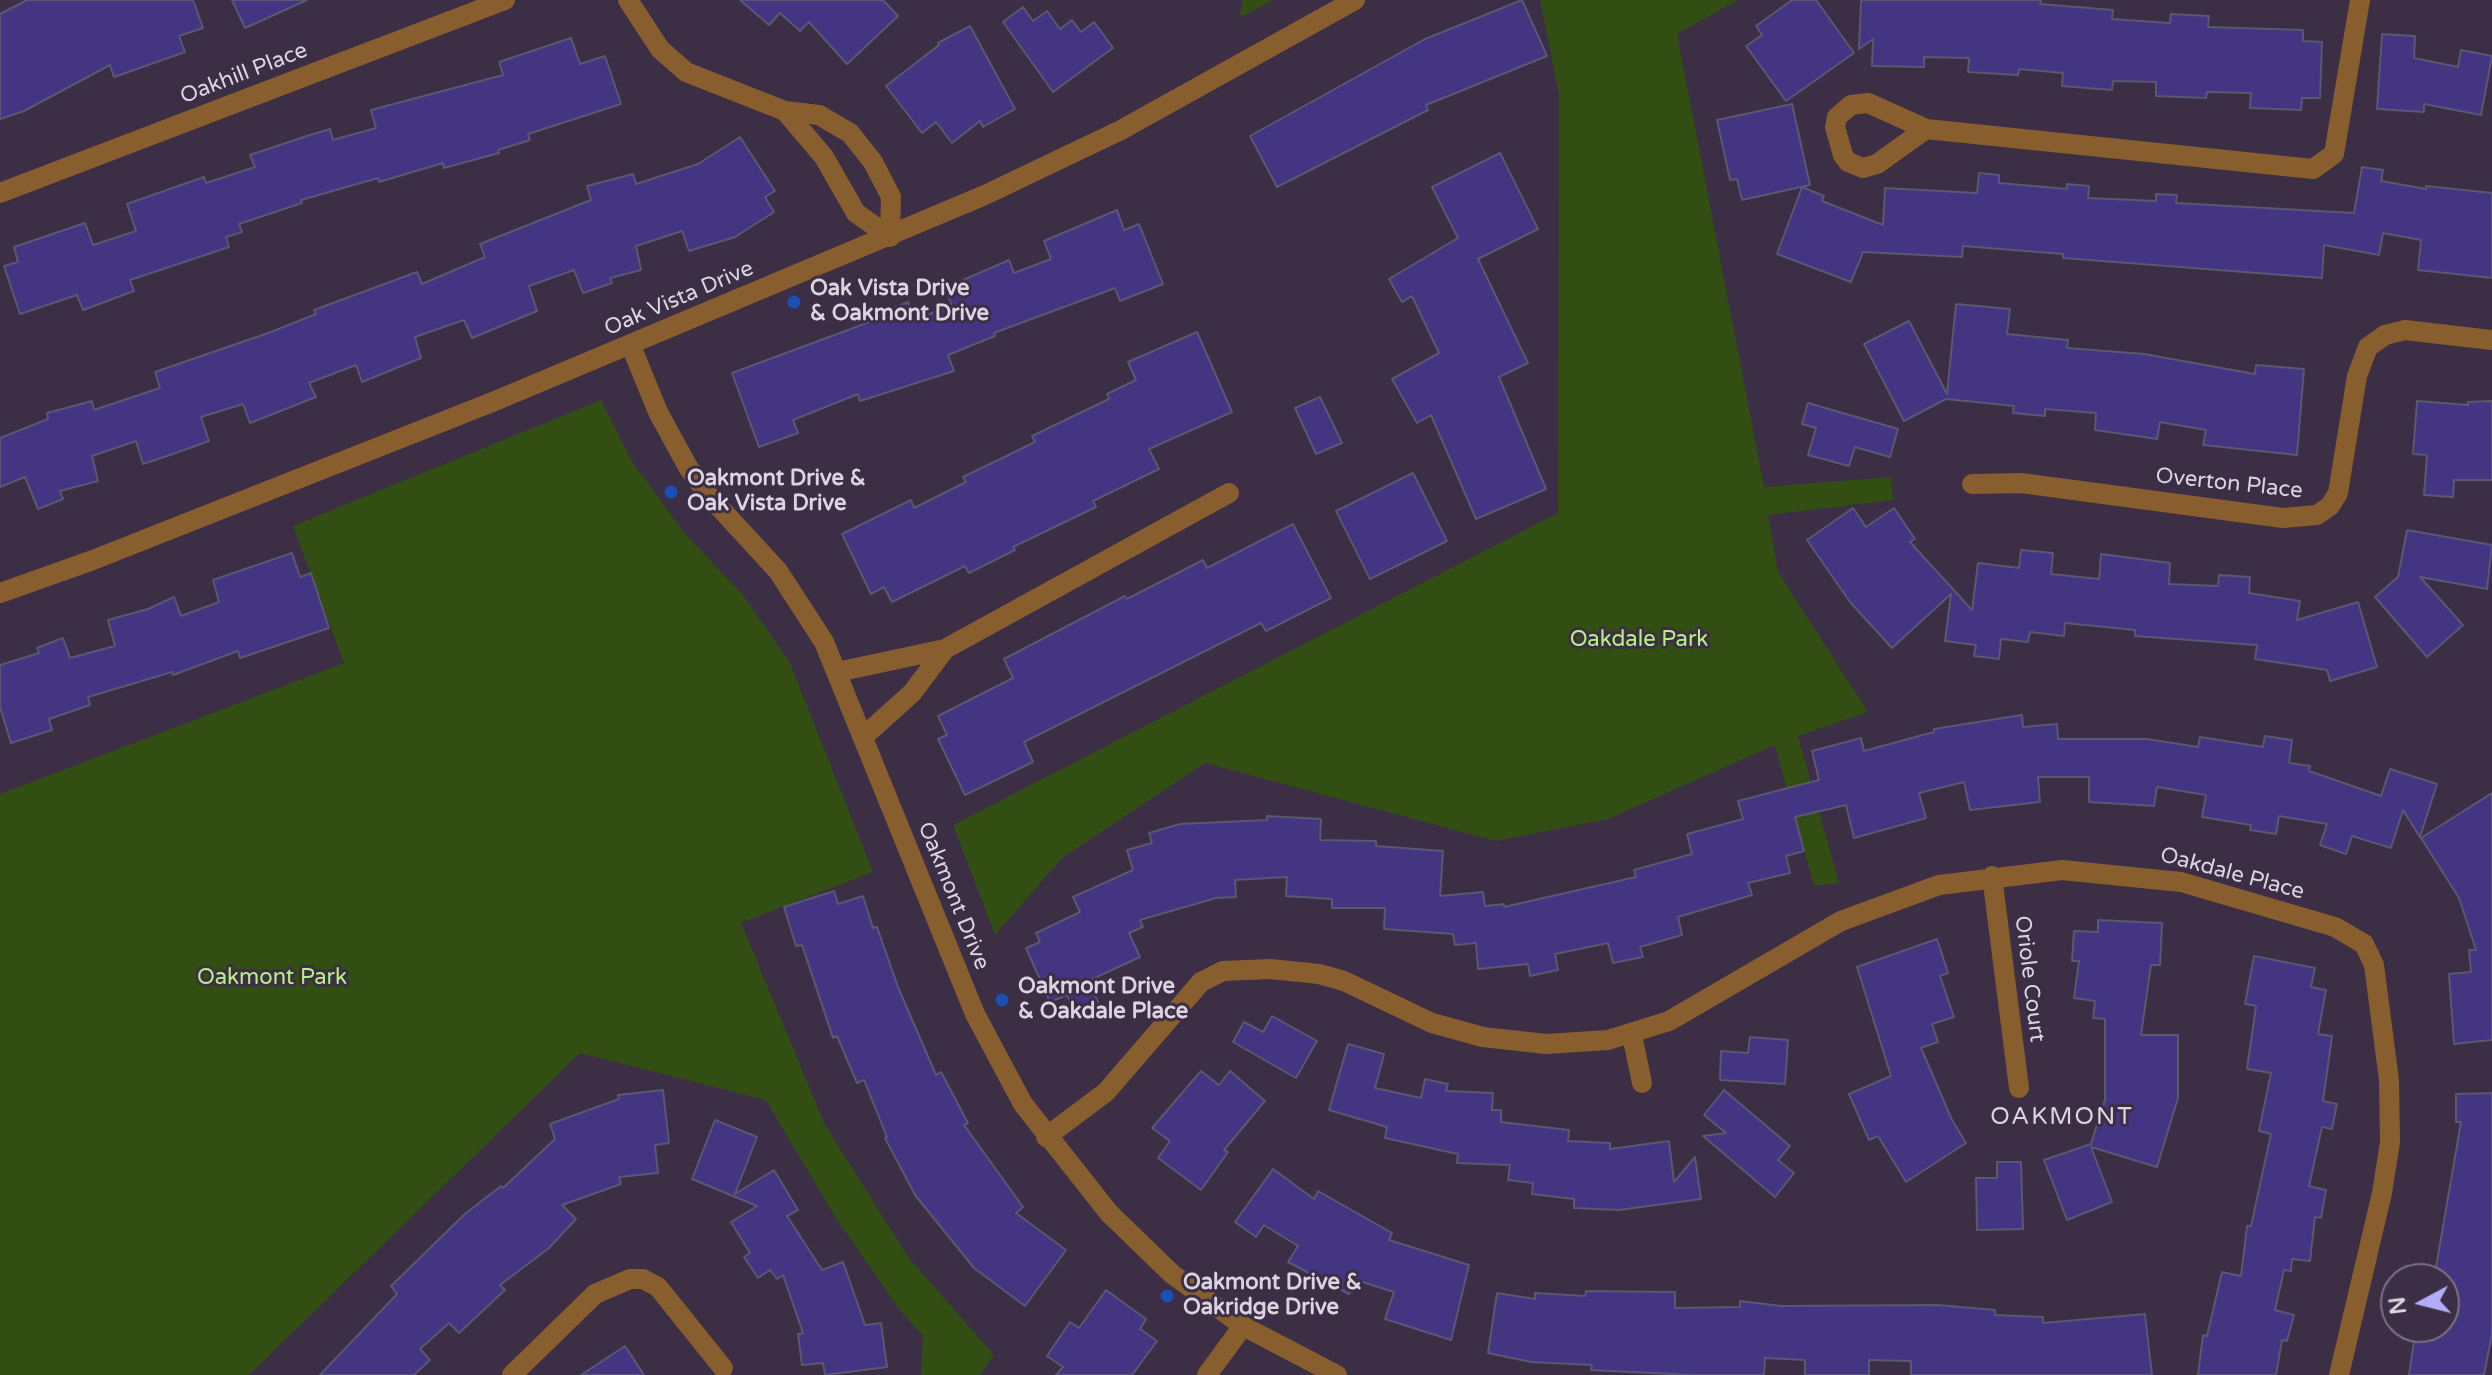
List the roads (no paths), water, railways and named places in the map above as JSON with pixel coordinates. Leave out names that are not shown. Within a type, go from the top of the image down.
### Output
[{"type":"street","name":"Oakhill Place","points":[[0,193],[505,0]]},
{"type":"street","points":[[628,0],[660,49],[686,72],[785,111],[819,115],[850,133],[862,146],[891,197],[890,237]]},
{"type":"street","name":"Oak Vista Drive","points":[[0,593],[107,555],[631,346],[890,237],[1121,130],[1355,0]]},
{"type":"street","points":[[1926,129],[2313,169],[2334,154],[2360,0]]},
{"type":"street","points":[[785,111],[824,157],[856,213],[890,237]]},
{"type":"street","name":"Overton Place","points":[[1972,484],[2021,483],[2283,518],[2317,515],[2330,506],[2338,493],[2357,376],[2368,347],[2385,335],[2405,330],[2492,340]]},
{"type":"street","name":"Oakmont Drive","points":[[631,346],[658,412],[688,467],[795,595],[837,672],[975,1014],[1011,1084],[1046,1137],[1139,1244],[1172,1274],[1243,1326],[1337,1375]]},
{"type":"street","points":[[837,672],[945,649],[1229,493]]},
{"type":"street","points":[[863,737],[912,693],[945,649]]},
{"type":"street","name":"Oakdale Place","points":[[1046,1137],[1106,1092],[1201,982],[1223,971],[1270,969],[1319,974],[1344,981],[1432,1023],[1483,1037],[1546,1044],[1632,1035],[1669,1021],[1815,934],[1877,905],[1939,885],[1992,876],[2062,870],[2181,882],[2335,927],[2364,944],[2378,983],[2389,1080],[2390,1142],[2382,1193],[2339,1375]]},
{"type":"street","name":"Oriole Court","points":[[1992,876],[2019,1088]]},
{"type":"street","points":[[1632,1035],[1642,1083]]},
{"type":"street","points":[[512,1375],[595,1294],[630,1279],[643,1279],[658,1287],[723,1368]]},
{"type":"street","points":[[1207,1375],[1243,1326]]},
{"type":"place","name":"Oak Vista Drive & Oakmont Drive","points":[[794,302]]},
{"type":"place","name":"Oakmont Drive & Oak Vista Drive","points":[[671,492]]},
{"type":"place","name":"Oakmont Drive & Oakdale Place","points":[[1002,1000]]},
{"type":"place","name":"Oakmont Drive & Oakridge Drive","points":[[1167,1296]]},
{"type":"district","name":"OAKMONT","points":[[2062,1118]]},
{"type":"park label","name":"Oakdale Park","points":[[1639,640]]},
{"type":"park label","name":"Oakmont Park","points":[[272,978]]}]
